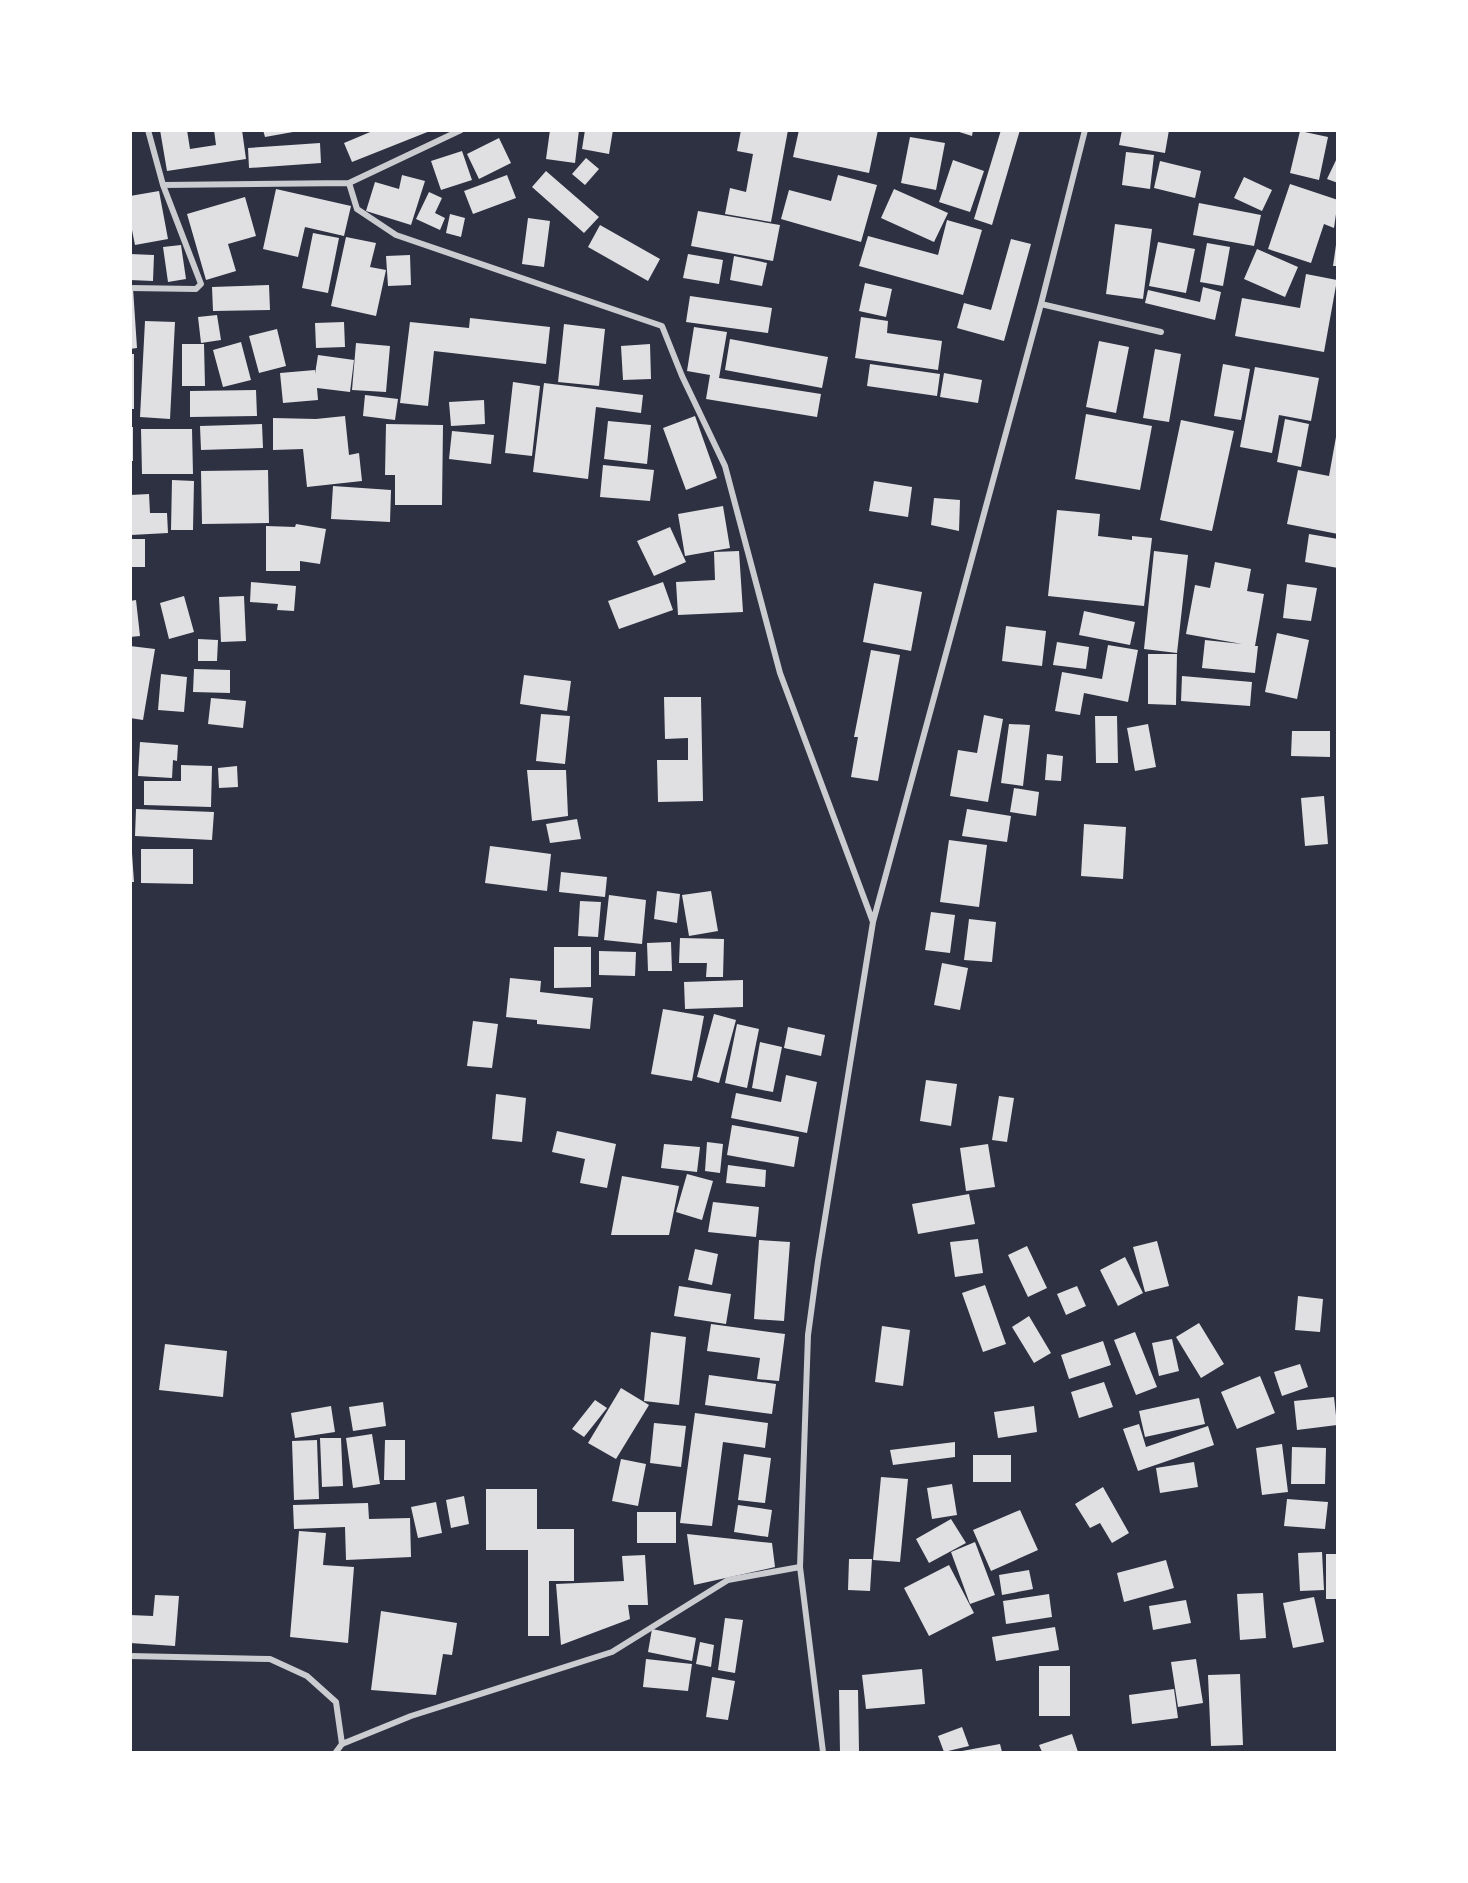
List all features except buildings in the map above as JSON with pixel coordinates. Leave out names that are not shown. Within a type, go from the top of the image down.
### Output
[{"type":"street","points":[[130,288],[196,289],[201,284],[163,185],[148,130]]},
{"type":"street","points":[[163,185],[349,183],[461,130]]},
{"type":"street","points":[[823,1752],[800,1567],[808,1335],[873,922],[1041,304],[1085,130]]},
{"type":"street","points":[[349,183],[357,209],[396,235],[662,326],[725,466],[780,673],[873,922]]},
{"type":"street","points":[[1041,304],[1161,332]]},
{"type":"street","points":[[336,1752],[342,1743],[411,1716],[612,1652],[728,1580],[800,1567]]},
{"type":"street","points":[[130,1656],[270,1659],[307,1676],[336,1702],[342,1743]]}]
